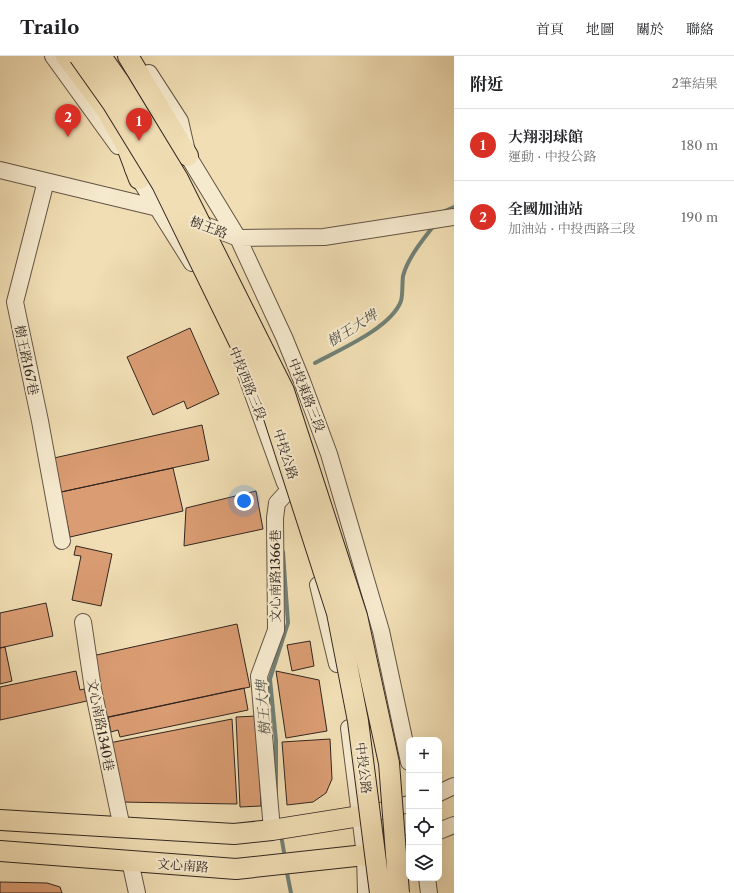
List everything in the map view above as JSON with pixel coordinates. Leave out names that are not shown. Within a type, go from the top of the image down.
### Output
[{"type":"main road","points":[[66,56],[106,109],[127,147],[139,179]]},
{"type":"main road","name":"中投公路","points":[[79,56],[113,104],[162,184],[270,405],[337,613],[358,721],[380,893]]},
{"type":"main road","name":"中投公路","points":[[101,56],[119,82],[178,179],[284,391],[357,616],[389,762],[399,893]]},
{"type":"main road","points":[[128,56],[188,156]]},
{"type":"main road","points":[[0,820],[234,834],[272,830],[360,816]]},
{"type":"main road","name":"文心南路","points":[[0,851],[236,869],[365,855]]},
{"type":"street","name":"中投西路三段","points":[[53,56],[122,152],[199,275],[226,328],[255,397],[322,595],[345,697],[365,855],[366,893]]},
{"type":"street","name":"中投東路三段","points":[[138,56],[180,121],[188,156],[238,238],[284,337],[302,381],[329,454],[382,631],[406,747]]},
{"type":"street","name":"樹王路","points":[[0,170],[156,207],[238,238],[324,237],[451,218]]},
{"type":"street","name":"樹王路167巷","points":[[46,181],[15,302],[40,421],[62,541]]},
{"type":"street","points":[[255,397],[266,410],[281,413],[299,400],[302,381]]},
{"type":"street","name":"文心南路1366巷","points":[[272,830],[260,676],[276,630],[275,518],[277,503],[288,491]]},
{"type":"street","name":"文心南路1340巷","points":[[83,622],[93,689],[122,828]]},
{"type":"street","points":[[442,792],[454,786]]},
{"type":"street","points":[[360,816],[406,805]]},
{"type":"street","points":[[442,830],[454,824]]},
{"type":"street","points":[[365,855],[390,850],[406,844]]},
{"type":"street","points":[[130,861],[137,893]]},
{"type":"street","points":[[427,881],[429,893]]},
{"type":"building","points":[[190,328],[219,394],[187,409],[184,401],[153,415],[127,357]]},
{"type":"building","points":[[202,425],[209,460],[61,492],[54,458]]},
{"type":"building","points":[[173,468],[183,511],[70,537],[61,492]]},
{"type":"building","points":[[256,491],[263,529],[184,546],[186,508]]},
{"type":"building","points":[[76,546],[112,554],[101,606],[72,600],[81,556],[74,555]]},
{"type":"building","points":[[46,603],[53,636],[0,648],[0,613]]},
{"type":"building","points":[[237,624],[250,687],[105,718],[92,656]]},
{"type":"building","points":[[310,641],[314,666],[292,671],[287,645]]},
{"type":"building","points":[[5,647],[12,681],[0,684],[0,648]]},
{"type":"building","points":[[76,671],[80,690],[84,689],[87,701],[0,720],[0,687]]},
{"type":"building","points":[[276,671],[319,680],[327,731],[286,738]]},
{"type":"building","points":[[244,688],[248,710],[120,737],[118,730],[111,732],[108,717]]},
{"type":"building","points":[[257,716],[261,806],[240,807],[236,717]]},
{"type":"building","points":[[232,719],[237,804],[120,802],[109,743]]},
{"type":"building","points":[[330,739],[332,779],[326,793],[313,802],[287,805],[282,742]]},
{"type":"building","points":[[0,882],[47,883],[60,887],[62,893],[0,893]]},
{"type":"waterway","name":"樹王大埤","points":[[443,214],[445,211],[454,207]]},
{"type":"waterway","name":"樹王大埤","points":[[315,363],[350,345],[376,329],[395,311],[401,301],[403,276],[408,262],[435,224]]},
{"type":"waterway","name":"樹王大埤","points":[[276,792],[276,741],[270,679],[288,623],[283,552]]},
{"type":"waterway","name":"樹王大埤","points":[[281,835],[285,858]]},
{"type":"waterway","name":"樹王大埤","points":[[286,868],[291,893]]},
{"type":"place","name":"全國加油站","points":[[68,137]]},
{"type":"place","name":"大翔羽球館","points":[[139,141]]}]
